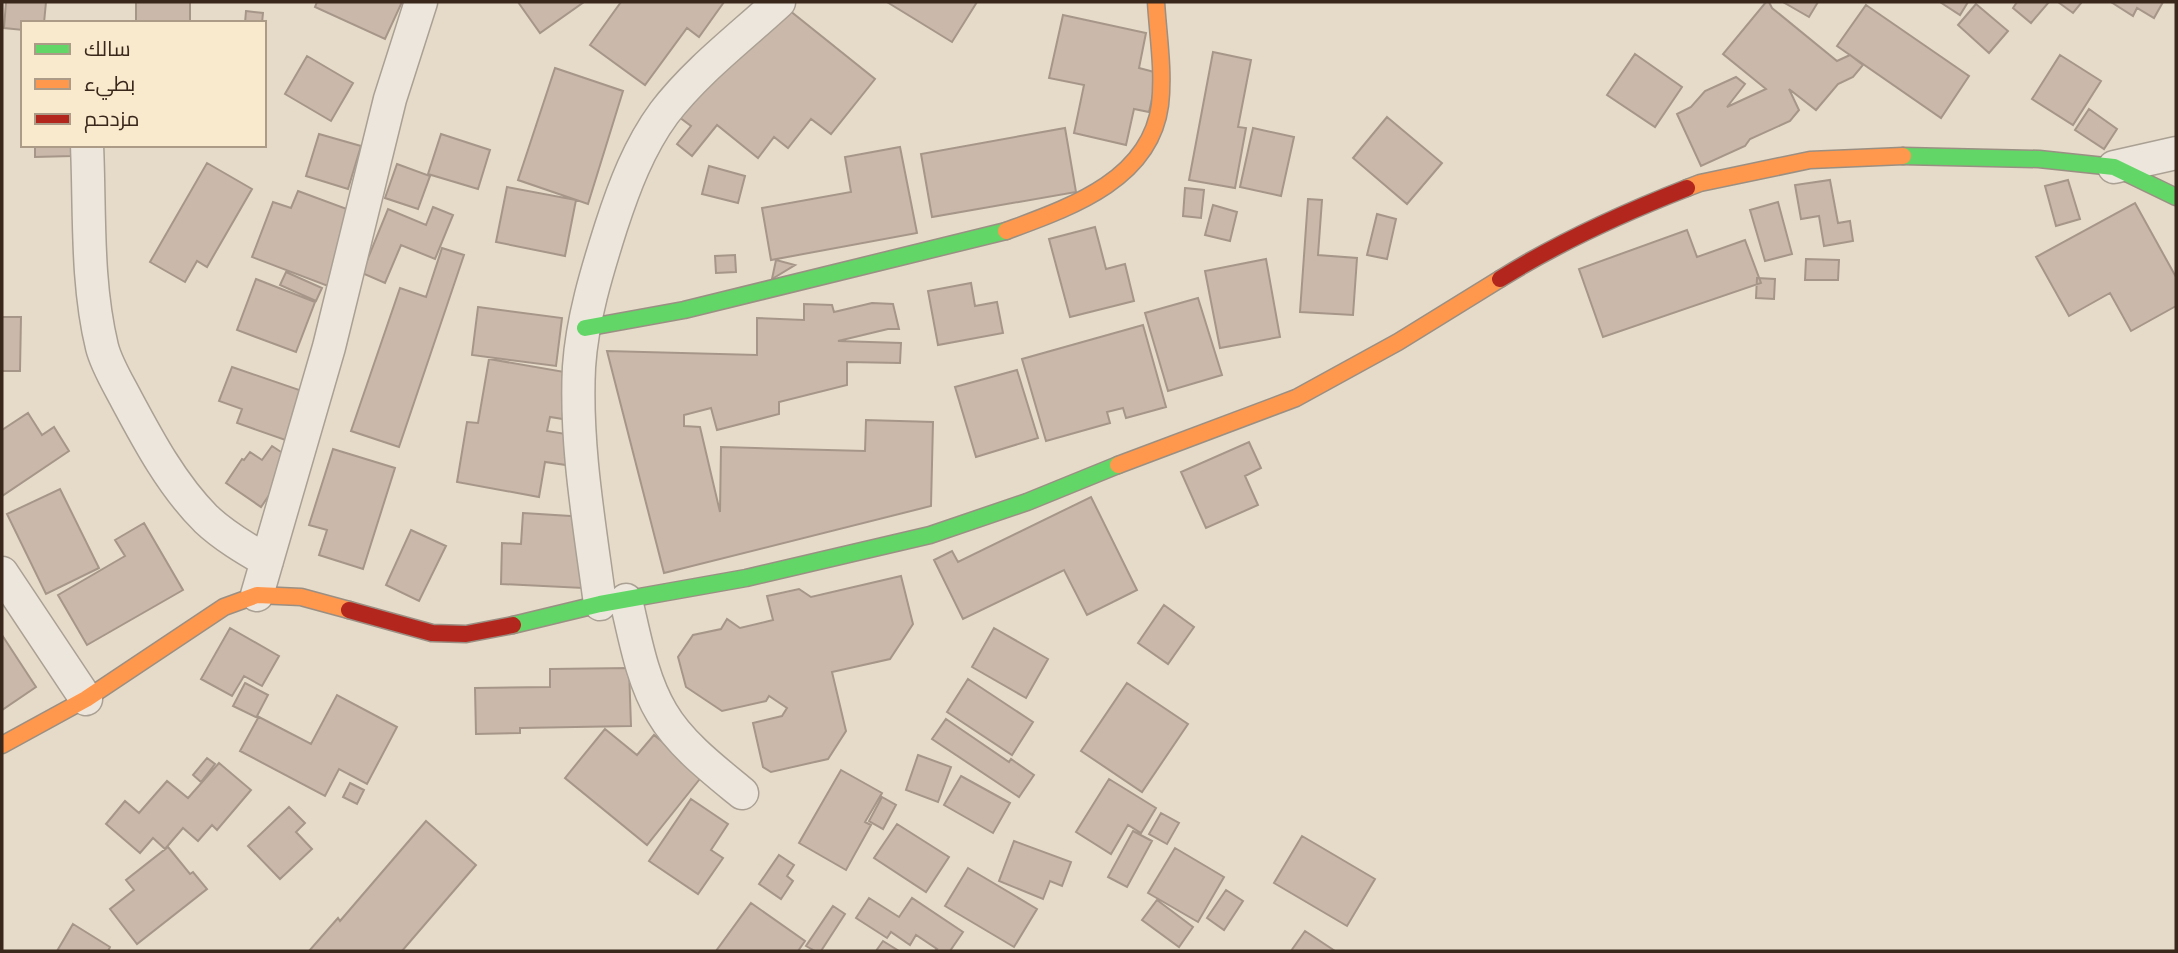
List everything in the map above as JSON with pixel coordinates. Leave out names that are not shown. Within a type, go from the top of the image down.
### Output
[{"type":"street","points":[[257,595],[329,347],[390,99],[421,2]]},
{"type":"street","points":[[742,793],[663,716],[613,602],[587,505],[580,423],[579,366],[604,249],[625,186],[642,148],[665,111],[698,76],[779,2]]},
{"type":"street","points":[[585,328],[684,310],[981,239],[1070,207],[1124,173],[1141,154],[1153,130],[1160,106],[1161,81],[1156,2]]},
{"type":"street","points":[[87,147],[91,260],[96,315],[103,350],[141,427],[163,464],[191,502],[208,520],[236,542],[267,561]]},
{"type":"street","points":[[2,746],[86,699],[224,607],[257,595],[301,597],[432,633],[466,634],[613,602],[768,573],[930,535],[1027,502],[1296,398],[1388,348],[1527,262],[1647,204],[1700,183],[1810,160],[1887,156],[2039,159],[2115,167],[2176,153]]},
{"type":"street","points":[[2115,167],[2176,197]]},
{"type":"street","points":[[2,573],[86,699]]},
{"type":"building","points":[[6,2],[46,2],[44,21],[21,21],[21,30],[4,28]]},
{"type":"building","points":[[136,2],[190,2],[190,21],[136,21]]},
{"type":"building","points":[[317,2],[402,2],[385,39],[315,7]]},
{"type":"building","points":[[518,2],[584,2],[540,33]]},
{"type":"building","points":[[621,2],[724,2],[699,37],[687,28],[645,85],[590,45]]},
{"type":"building","points":[[779,2],[875,79],[831,134],[811,119],[788,148],[774,137],[758,158],[717,125],[692,156],[677,144],[691,126],[675,114]]},
{"type":"building","points":[[887,2],[977,2],[952,42]]},
{"type":"building","points":[[1766,2],[1837,61],[1850,55],[1863,65],[1853,77],[1838,84],[1816,110],[1789,89],[1799,110],[1790,121],[1701,166],[1677,114],[1691,107],[1705,91],[1736,77],[1745,84],[1727,107],[1766,89],[1723,54]]},
{"type":"building","points":[[1783,2],[1818,2],[1809,17]]},
{"type":"building","points":[[1940,2],[1968,2],[1960,15]]},
{"type":"building","points":[[2017,2],[2049,2],[2031,23],[2013,8]]},
{"type":"building","points":[[2058,2],[2082,2],[2073,13]]},
{"type":"building","points":[[2111,2],[2163,2],[2154,18],[2137,8],[2133,16]]},
{"type":"building","points":[[1976,4],[2008,31],[1989,53],[1958,25]]},
{"type":"building","points":[[1866,5],[1969,76],[1941,118],[1837,46]]},
{"type":"building","points":[[246,11],[263,13],[262,21],[245,21]]},
{"type":"building","points":[[1063,15],[1146,33],[1139,68],[1158,73],[1149,112],[1134,109],[1126,145],[1074,133],[1084,85],[1049,78]]},
{"type":"building","points":[[1213,52],[1251,60],[1238,127],[1246,128],[1235,188],[1189,180]]},
{"type":"building","points":[[1635,54],[1682,87],[1655,127],[1607,95]]},
{"type":"building","points":[[2060,55],[2101,81],[2073,125],[2032,99]]},
{"type":"building","points":[[307,56],[353,83],[331,121],[285,94]]},
{"type":"building","points":[[555,68],[623,91],[588,204],[518,180]]},
{"type":"building","points":[[2089,109],[2117,129],[2104,149],[2075,130]]},
{"type":"building","points":[[1387,117],[1442,163],[1407,204],[1353,158]]},
{"type":"building","points":[[1065,128],[1076,192],[932,217],[921,154]]},
{"type":"building","points":[[1253,128],[1294,137],[1281,196],[1240,187]]},
{"type":"building","points":[[319,134],[361,146],[348,189],[306,176]]},
{"type":"building","points":[[441,134],[490,150],[478,189],[428,174]]},
{"type":"building","points":[[35,147],[72,147],[72,156],[35,157]]},
{"type":"building","points":[[900,147],[917,233],[771,260],[762,208],[851,192],[845,157]]},
{"type":"building","points":[[207,163],[252,189],[207,267],[197,261],[185,282],[150,262]]},
{"type":"building","points":[[397,164],[430,176],[418,209],[385,198]]},
{"type":"building","points":[[709,166],[745,176],[738,203],[702,194]]},
{"type":"building","points":[[1830,180],[1838,223],[1850,221],[1853,241],[1824,246],[1819,216],[1801,219],[1795,185]]},
{"type":"building","points":[[2068,180],[2080,219],[2056,226],[2045,186]]},
{"type":"building","points":[[507,187],[576,200],[565,256],[496,242]]},
{"type":"building","points":[[1185,188],[1204,190],[1201,218],[1183,216]]},
{"type":"building","points":[[298,191],[355,212],[328,286],[252,257],[273,202],[291,208]]},
{"type":"building","points":[[1308,199],[1322,200],[1318,255],[1357,258],[1353,315],[1300,312]]},
{"type":"building","points":[[1778,202],[1792,254],[1765,261],[1750,210]]},
{"type":"building","points":[[2135,203],[2176,277],[2176,306],[2131,331],[2110,293],[2069,316],[2036,257]]},
{"type":"building","points":[[1213,205],[1237,212],[1230,241],[1205,235]]},
{"type":"building","points":[[433,207],[453,215],[435,259],[401,245],[385,283],[362,273],[388,209],[426,225]]},
{"type":"building","points":[[1377,214],[1396,219],[1387,259],[1367,255]]},
{"type":"building","points":[[1095,227],[1106,269],[1125,264],[1134,301],[1070,317],[1049,239]]},
{"type":"building","points":[[1687,230],[1697,257],[1745,240],[1761,283],[1603,337],[1579,269]]},
{"type":"building","points":[[442,248],[464,255],[399,447],[351,431],[400,288],[426,297]]},
{"type":"building","points":[[735,255],[736,272],[716,273],[715,256]]},
{"type":"building","points":[[1266,259],[1280,337],[1220,348],[1205,271]]},
{"type":"building","points":[[1806,259],[1839,260],[1838,280],[1805,280]]},
{"type":"building","points":[[776,260],[795,265],[772,279]]},
{"type":"building","points":[[286,272],[322,288],[316,301],[280,285]]},
{"type":"building","points":[[1757,278],[1775,279],[1774,299],[1756,298]]},
{"type":"building","points":[[256,279],[315,302],[296,352],[237,330]]},
{"type":"building","points":[[971,283],[975,306],[997,302],[1003,333],[938,345],[928,291]]},
{"type":"building","points":[[1198,298],[1222,375],[1168,391],[1145,313]]},
{"type":"building","points":[[872,303],[893,304],[899,329],[888,329],[838,341],[901,343],[900,363],[847,362],[847,385],[779,402],[779,414],[717,430],[711,408],[684,415],[684,426],[700,427],[720,512],[721,447],[865,451],[866,420],[933,422],[931,506],[664,573],[607,351],[757,355],[757,318],[804,320],[804,304],[832,305],[834,312]]},
{"type":"building","points":[[478,307],[562,318],[556,366],[472,355]]},
{"type":"building","points":[[2,317],[21,317],[20,371],[2,371]]},
{"type":"building","points":[[1143,325],[1166,407],[1126,418],[1123,408],[1107,412],[1110,423],[1046,441],[1022,359]]},
{"type":"building","points":[[489,359],[576,374],[569,420],[550,417],[547,431],[578,436],[573,466],[545,462],[539,497],[457,482],[467,422],[478,423]]},
{"type":"building","points":[[232,367],[311,394],[294,443],[237,423],[242,409],[219,401]]},
{"type":"building","points":[[1017,370],[1038,438],[976,457],[955,387]]},
{"type":"building","points":[[28,413],[42,435],[54,427],[69,451],[2,496],[2,430]]},
{"type":"building","points":[[1249,442],[1261,468],[1245,476],[1258,505],[1206,528],[1181,472]]},
{"type":"building","points":[[272,446],[293,460],[261,507],[226,483],[250,452],[262,460]]},
{"type":"building","points":[[333,449],[395,468],[363,569],[319,555],[327,530],[309,525]]},
{"type":"building","points":[[60,489],[99,568],[46,594],[7,514]]},
{"type":"building","points":[[1091,497],[1137,590],[1087,615],[1064,570],[963,619],[934,560],[952,551],[958,562]]},
{"type":"building","points":[[523,513],[586,517],[583,588],[501,584],[502,543],[521,544]]},
{"type":"building","points":[[144,523],[183,590],[87,645],[58,595],[125,556],[115,540]]},
{"type":"building","points":[[411,530],[446,546],[419,601],[386,585]]},
{"type":"building","points":[[901,576],[913,624],[890,659],[832,672],[846,731],[828,759],[771,772],[763,767],[753,723],[782,716],[787,708],[769,696],[766,701],[722,711],[686,687],[678,657],[693,635],[721,629],[727,619],[740,628],[773,620],[767,596],[799,589],[811,597]]},
{"type":"building","points":[[1164,605],[1194,627],[1168,664],[1138,643]]},
{"type":"building","points":[[230,628],[279,656],[262,686],[244,676],[232,696],[201,679]]},
{"type":"building","points":[[994,628],[1048,659],[1026,698],[972,667]]},
{"type":"building","points":[[2,635],[36,687],[2,710]]},
{"type":"building","points":[[629,668],[631,726],[520,728],[520,733],[476,734],[475,688],[550,687],[550,669]]},
{"type":"building","points":[[968,679],[1033,722],[1012,755],[947,712]]},
{"type":"building","points":[[245,683],[268,695],[257,716],[311,744],[337,695],[397,727],[367,784],[339,769],[325,796],[240,751],[258,718],[233,706]]},
{"type":"building","points":[[1127,683],[1188,724],[1142,792],[1081,751]]},
{"type":"building","points":[[946,719],[1009,762],[1011,759],[1034,775],[1019,797],[932,739]]},
{"type":"building","points":[[605,729],[637,755],[654,735],[703,775],[647,845],[565,778]]},
{"type":"building","points":[[918,755],[951,767],[938,802],[906,790]]},
{"type":"building","points":[[207,758],[215,764],[201,782],[193,775]]},
{"type":"building","points":[[219,763],[251,790],[217,830],[212,825],[198,841],[183,828],[165,849],[153,838],[140,853],[106,824],[125,801],[139,813],[167,781],[188,798]]},
{"type":"building","points":[[841,770],[882,793],[865,822],[871,825],[846,870],[799,843]]},
{"type":"building","points":[[961,776],[1010,803],[993,833],[944,805]]},
{"type":"building","points":[[1109,779],[1156,808],[1141,833],[1128,825],[1111,854],[1076,832]]},
{"type":"building","points":[[350,783],[364,790],[357,804],[343,797]]},
{"type":"building","points":[[882,797],[896,805],[883,829],[869,821]]},
{"type":"building","points":[[691,799],[728,824],[711,850],[723,858],[698,894],[649,861]]},
{"type":"building","points":[[289,807],[305,823],[296,832],[312,849],[280,879],[248,846]]},
{"type":"building","points":[[1161,813],[1179,823],[1167,844],[1149,834]]},
{"type":"building","points":[[426,821],[476,865],[402,951],[309,951],[338,918],[340,921]]},
{"type":"building","points":[[897,824],[949,857],[926,892],[874,858]]},
{"type":"building","points":[[1133,831],[1152,841],[1127,887],[1108,877]]},
{"type":"building","points":[[1302,836],[1375,879],[1347,926],[1274,883]]},
{"type":"building","points":[[1014,841],[1071,862],[1062,886],[1050,881],[1043,899],[999,881]]},
{"type":"building","points":[[168,847],[190,874],[193,872],[207,889],[137,944],[110,909],[134,890],[126,880]]},
{"type":"building","points":[[1175,848],[1224,877],[1198,922],[1148,893]]},
{"type":"building","points":[[779,855],[794,865],[787,876],[793,881],[781,899],[759,884]]},
{"type":"building","points":[[968,868],[1037,909],[1014,947],[945,906]]},
{"type":"building","points":[[1226,890],[1243,901],[1224,930],[1207,918]]},
{"type":"building","points":[[869,898],[899,917],[912,898],[963,932],[950,951],[935,951],[937,949],[916,935],[910,945],[891,932],[887,938],[856,918]]},
{"type":"building","points":[[1157,900],[1193,927],[1179,947],[1142,920]]},
{"type":"building","points":[[751,903],[805,941],[798,951],[716,951]]},
{"type":"building","points":[[833,906],[845,914],[821,951],[815,951],[806,946]]},
{"type":"building","points":[[73,924],[110,947],[108,951],[57,951]]},
{"type":"building","points":[[1305,931],[1335,951],[1291,951]]},
{"type":"building","points":[[883,941],[899,951],[876,951]]},
{"type":"traffic: fast","points":[[1903,156],[2039,159],[2114,167],[2176,197]]},
{"type":"traffic: fast","points":[[585,328],[684,310],[1006,231]]},
{"type":"traffic: fast","points":[[513,625],[600,604],[746,578],[930,535],[1027,502],[1118,465]]},
{"type":"traffic: slow","points":[[1006,231],[1055,212],[1103,188],[1140,154],[1153,131],[1160,105],[1161,66],[1156,2]]},
{"type":"traffic: slow","points":[[1687,188],[1810,160],[1903,156]]},
{"type":"traffic: slow","points":[[1118,465],[1296,398],[1398,342],[1500,279]]},
{"type":"traffic: slow","points":[[2,745],[86,699],[224,607],[257,595],[301,597],[349,610]]},
{"type":"traffic: jam","points":[[1500,279],[1592,229],[1687,188]]},
{"type":"traffic: jam","points":[[349,610],[432,633],[466,634],[513,625]]}]
